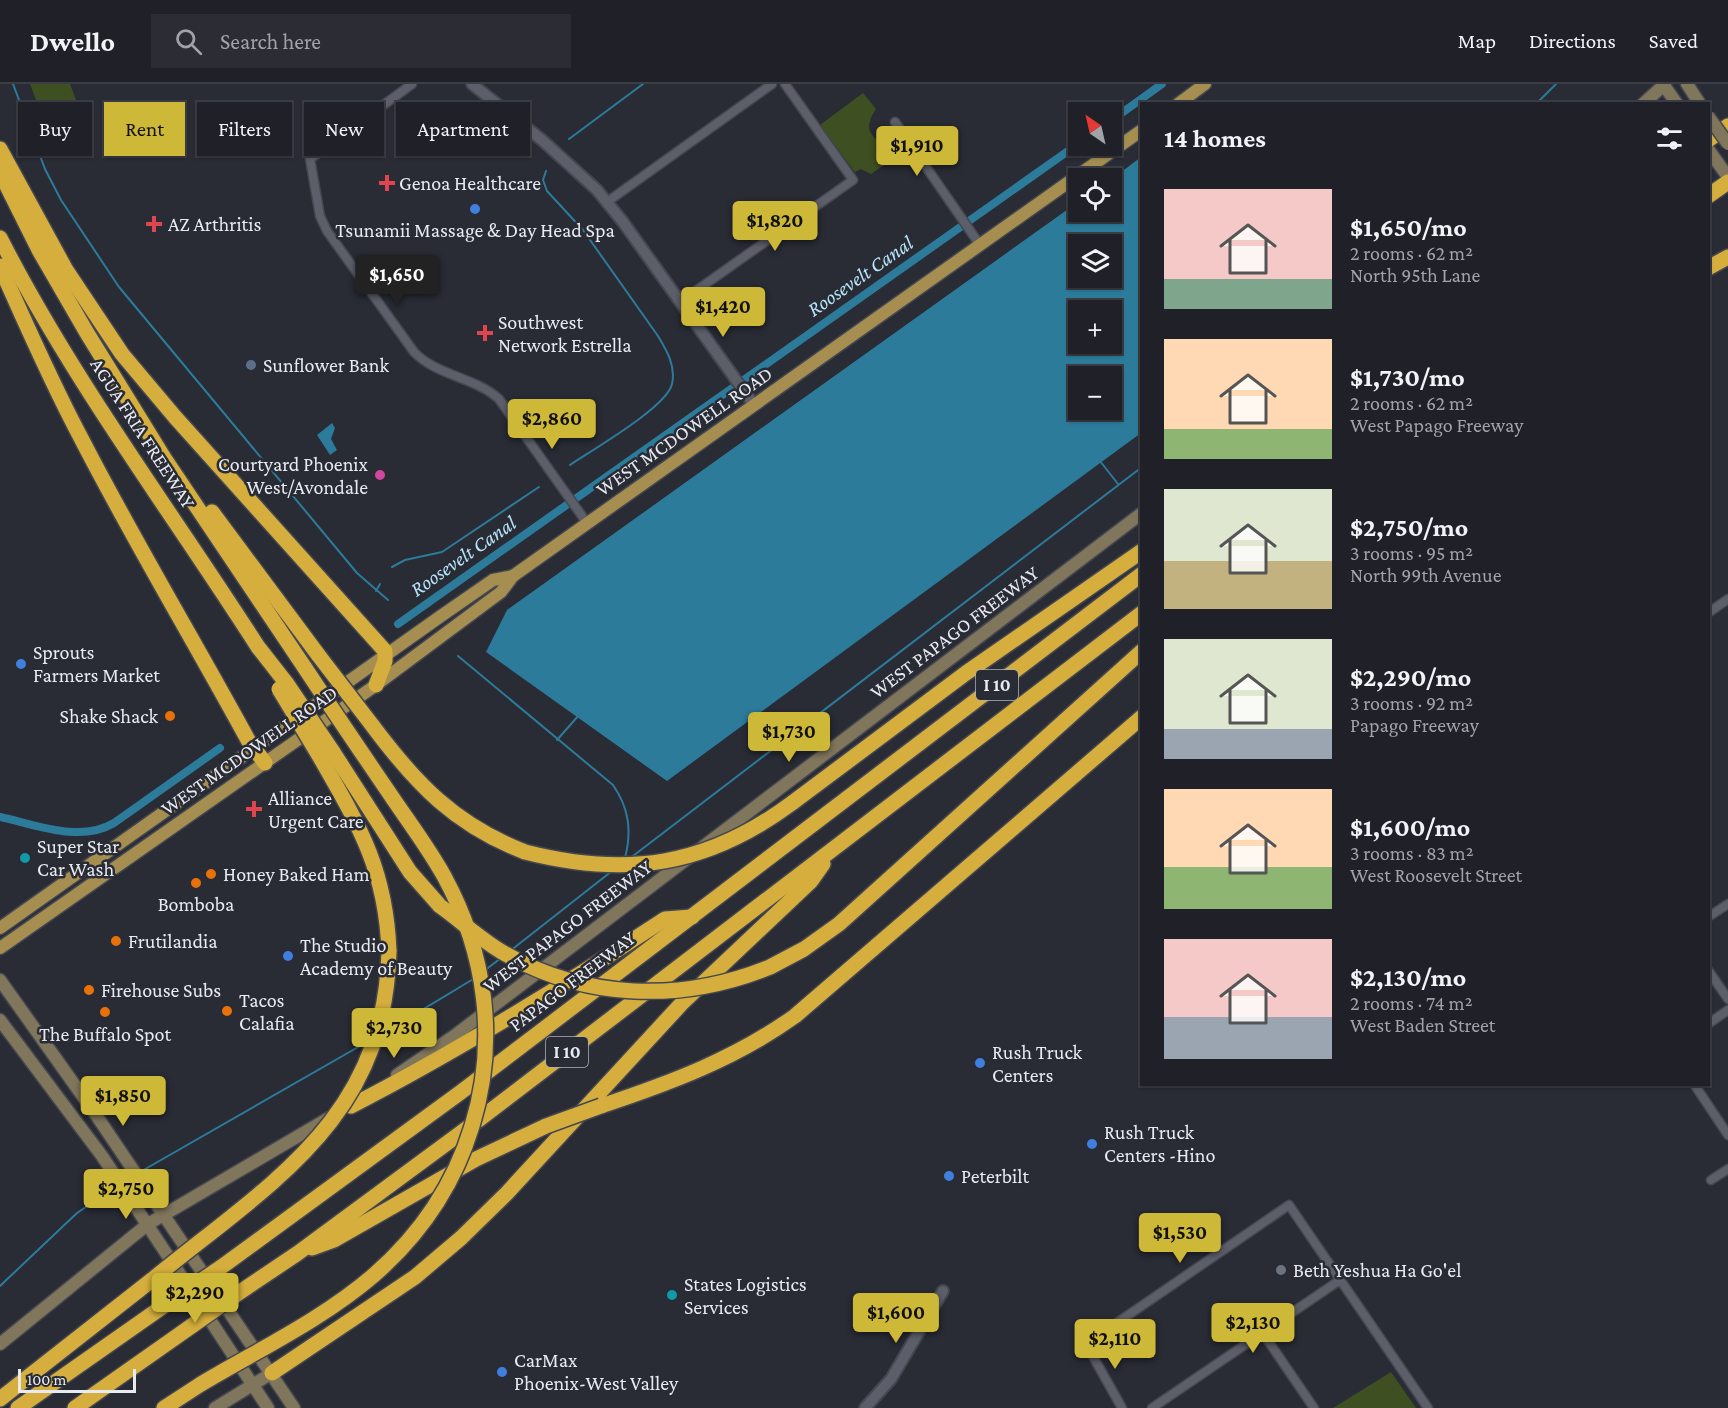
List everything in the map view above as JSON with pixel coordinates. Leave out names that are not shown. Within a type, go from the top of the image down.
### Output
[{"type":"highway","points":[[1710,139],[1728,126]]},
{"type":"highway","points":[[0,149],[66,270],[123,354],[175,417],[381,646],[386,654],[376,685]]},
{"type":"highway","name":"AGUA FRIA FREEWAY","points":[[0,172],[57,283],[140,416]]},
{"type":"highway","points":[[1710,195],[1728,183]]},
{"type":"highway","name":"AGUA FRIA FREEWAY","points":[[0,238],[56,339],[327,755]]},
{"type":"highway","points":[[1710,267],[1728,257]]},
{"type":"highway","points":[[0,266],[40,357],[81,440],[164,592],[253,747],[265,763]]},
{"type":"highway","points":[[140,416],[403,766],[438,802],[473,827],[525,852],[589,865],[632,866],[672,861],[695,855],[745,835],[792,803],[974,666],[1140,552]]},
{"type":"highway","points":[[140,416],[164,458],[432,857],[465,921],[477,958],[484,1001],[486,1044],[482,1083],[470,1133],[436,1206],[408,1241],[358,1288],[164,1408]]},
{"type":"highway","name":"PAPAGO FREEWAY","points":[[18,1408],[357,1170],[1140,576]]},
{"type":"highway","name":"I 10","points":[[75,1408],[298,1253],[834,849],[1140,615]]},
{"type":"highway","points":[[327,755],[411,872],[440,906],[477,935],[515,959],[563,979],[604,989],[642,992],[703,987],[770,967],[804,950],[839,924],[1140,653]]},
{"type":"highway","points":[[298,1253],[334,1240],[476,1159],[546,1126],[707,1068],[760,1039],[795,1016],[1140,719]]},
{"type":"highway","points":[[0,1399],[153,1279],[299,1158],[343,1107],[367,1062],[380,1025],[387,989],[389,951],[386,911],[375,863],[327,755]]},
{"type":"highway","points":[[272,1373],[415,1277],[461,1238],[507,1193],[683,1002],[811,881],[834,849]]},
{"type":"highway","points":[[351,1106],[429,1066],[512,1017],[665,919],[692,916]]},
{"type":"main road","points":[[1181,102],[1205,84]]},
{"type":"main road","points":[[1645,102],[1664,84],[1676,102]]},
{"type":"main road","points":[[1687,84],[1697,100]]},
{"type":"main road","points":[[1710,119],[1728,144]]},
{"type":"main road","name":"WEST MCDOWELL ROAD","points":[[0,948],[376,685],[501,592],[513,576],[1140,131]]},
{"type":"main road","points":[[1710,152],[1728,177]]},
{"type":"main road","name":"WEST PAPAGO FREEWAY","points":[[0,1344],[148,1224],[351,1106],[454,1036],[1140,515]]},
{"type":"main road","name":"WEST MCDOWELL ROAD","points":[[0,928],[253,747],[493,580],[513,576]]},
{"type":"main road","points":[[0,980],[164,1214],[294,1408]]},
{"type":"main road","points":[[0,1020],[111,1170],[268,1408]]},
{"type":"main road","points":[[214,1408],[272,1373]]},
{"type":"street","points":[[412,84],[310,159],[320,216],[327,231],[414,352],[424,361],[494,394],[506,405],[587,523]]},
{"type":"street","points":[[472,84],[570,164],[607,202],[754,405]]},
{"type":"street","points":[[607,202],[772,84]]},
{"type":"street","points":[[680,302],[853,180],[786,84]]},
{"type":"street","points":[[895,122],[980,245]]},
{"type":"street","points":[[1710,612],[1728,599]]},
{"type":"street","points":[[1710,916],[1728,904]]},
{"type":"street","points":[[1710,973],[1728,999]]},
{"type":"street","points":[[1710,1023],[1728,1010]]},
{"type":"street","points":[[1695,1086],[1728,1135]]},
{"type":"street","points":[[1711,1180],[1728,1169]]},
{"type":"street","points":[[1122,1408],[1086,1344],[1289,1205],[1428,1408]]},
{"type":"street","points":[[1152,1408],[1340,1280]]},
{"type":"street","points":[[865,1408],[891,1379],[943,1291]]},
{"type":"street","points":[[1262,1332],[1314,1408]]},
{"type":"green space","points":[[30,84],[70,84],[77,102],[37,102]]},
{"type":"green space","points":[[863,93],[876,109],[869,126],[871,133],[897,156],[871,174],[861,169],[855,172],[820,125]]},
{"type":"green space","points":[[1391,1372],[1416,1408],[1333,1408]]},
{"type":"water","points":[[1140,158],[1140,434],[667,781],[486,652],[507,610],[1068,209],[1068,222],[1122,222],[1122,171]]},
{"type":"water","points":[[332,423],[335,428],[331,439],[337,450],[330,455],[317,435]]},
{"type":"waterway","points":[[13,84],[45,169],[61,200],[119,287],[357,573],[388,600]]},
{"type":"waterway","points":[[569,139],[643,84]]},
{"type":"waterway","name":"Roosevelt Canal","points":[[1122,113],[1162,84]]},
{"type":"waterway","points":[[1538,102],[1556,84]]},
{"type":"waterway","name":"Roosevelt Canal","points":[[398,624],[1068,151]]},
{"type":"waterway","points":[[546,171],[543,180],[547,191],[583,230],[658,336],[673,371],[672,384],[657,404],[627,428],[570,465]]},
{"type":"waterway","points":[[1100,461],[1118,484]]},
{"type":"waterway","points":[[629,859],[1140,469]]},
{"type":"waterway","points":[[392,567],[405,560],[442,552],[539,487]]},
{"type":"waterway","points":[[376,591],[380,584]]},
{"type":"waterway","points":[[458,656],[613,785],[623,802],[628,820],[625,858]]},
{"type":"waterway","points":[[557,740],[579,715]]},
{"type":"waterway","name":"Roosevelt Canal","points":[[0,817],[43,828],[73,832],[101,829],[114,823],[220,748]]},
{"type":"waterway","points":[[510,951],[612,871]]},
{"type":"waterway","points":[[484,971],[501,958]]},
{"type":"waterway","points":[[382,1034],[475,978]]},
{"type":"waterway","points":[[140,1172],[367,1042]]},
{"type":"waterway","points":[[0,1286],[77,1213],[117,1186]]},
{"type":"place","name":"Genoa Healthcare","points":[[387,183]]},
{"type":"place","name":"Tsunamii Massage & Day Head Spa","points":[[475,209]]},
{"type":"place","name":"AZ Arthritis","points":[[154,224]]},
{"type":"place","name":"Southwest Network Estrella","points":[[485,333]]},
{"type":"place","name":"Sunflower Bank","points":[[251,365]]},
{"type":"place","name":"Courtyard Phoenix West/Avondale","points":[[380,475]]},
{"type":"place","name":"Sprouts Farmers Market","points":[[21,664]]},
{"type":"place","name":"Shake Shack","points":[[170,716]]},
{"type":"place","name":"Alliance Urgent Care","points":[[254,809]]},
{"type":"place","name":"Super Star Car Wash","points":[[25,858]]},
{"type":"place","name":"Honey Baked Ham","points":[[211,874]]},
{"type":"place","name":"Bomboba","points":[[196,883]]},
{"type":"place","name":"Frutilandia","points":[[116,941]]},
{"type":"place","name":"The Studio Academy of Beauty","points":[[288,956]]},
{"type":"place","name":"Firehouse Subs","points":[[89,990]]},
{"type":"place","name":"Tacos Calafia","points":[[227,1011]]},
{"type":"place","name":"The Buffalo Spot","points":[[105,1012]]},
{"type":"place","name":"Rush Truck Centers","points":[[980,1063]]},
{"type":"place","name":"Rush Truck Centers -Hino","points":[[1092,1144]]},
{"type":"place","name":"Peterbilt","points":[[949,1176]]},
{"type":"place","name":"Beth Yeshua Ha Go'el","points":[[1281,1270]]},
{"type":"place","name":"States Logistics Services","points":[[672,1295]]},
{"type":"place","name":"CarMax Phoenix-West Valley","points":[[502,1372]]}]
